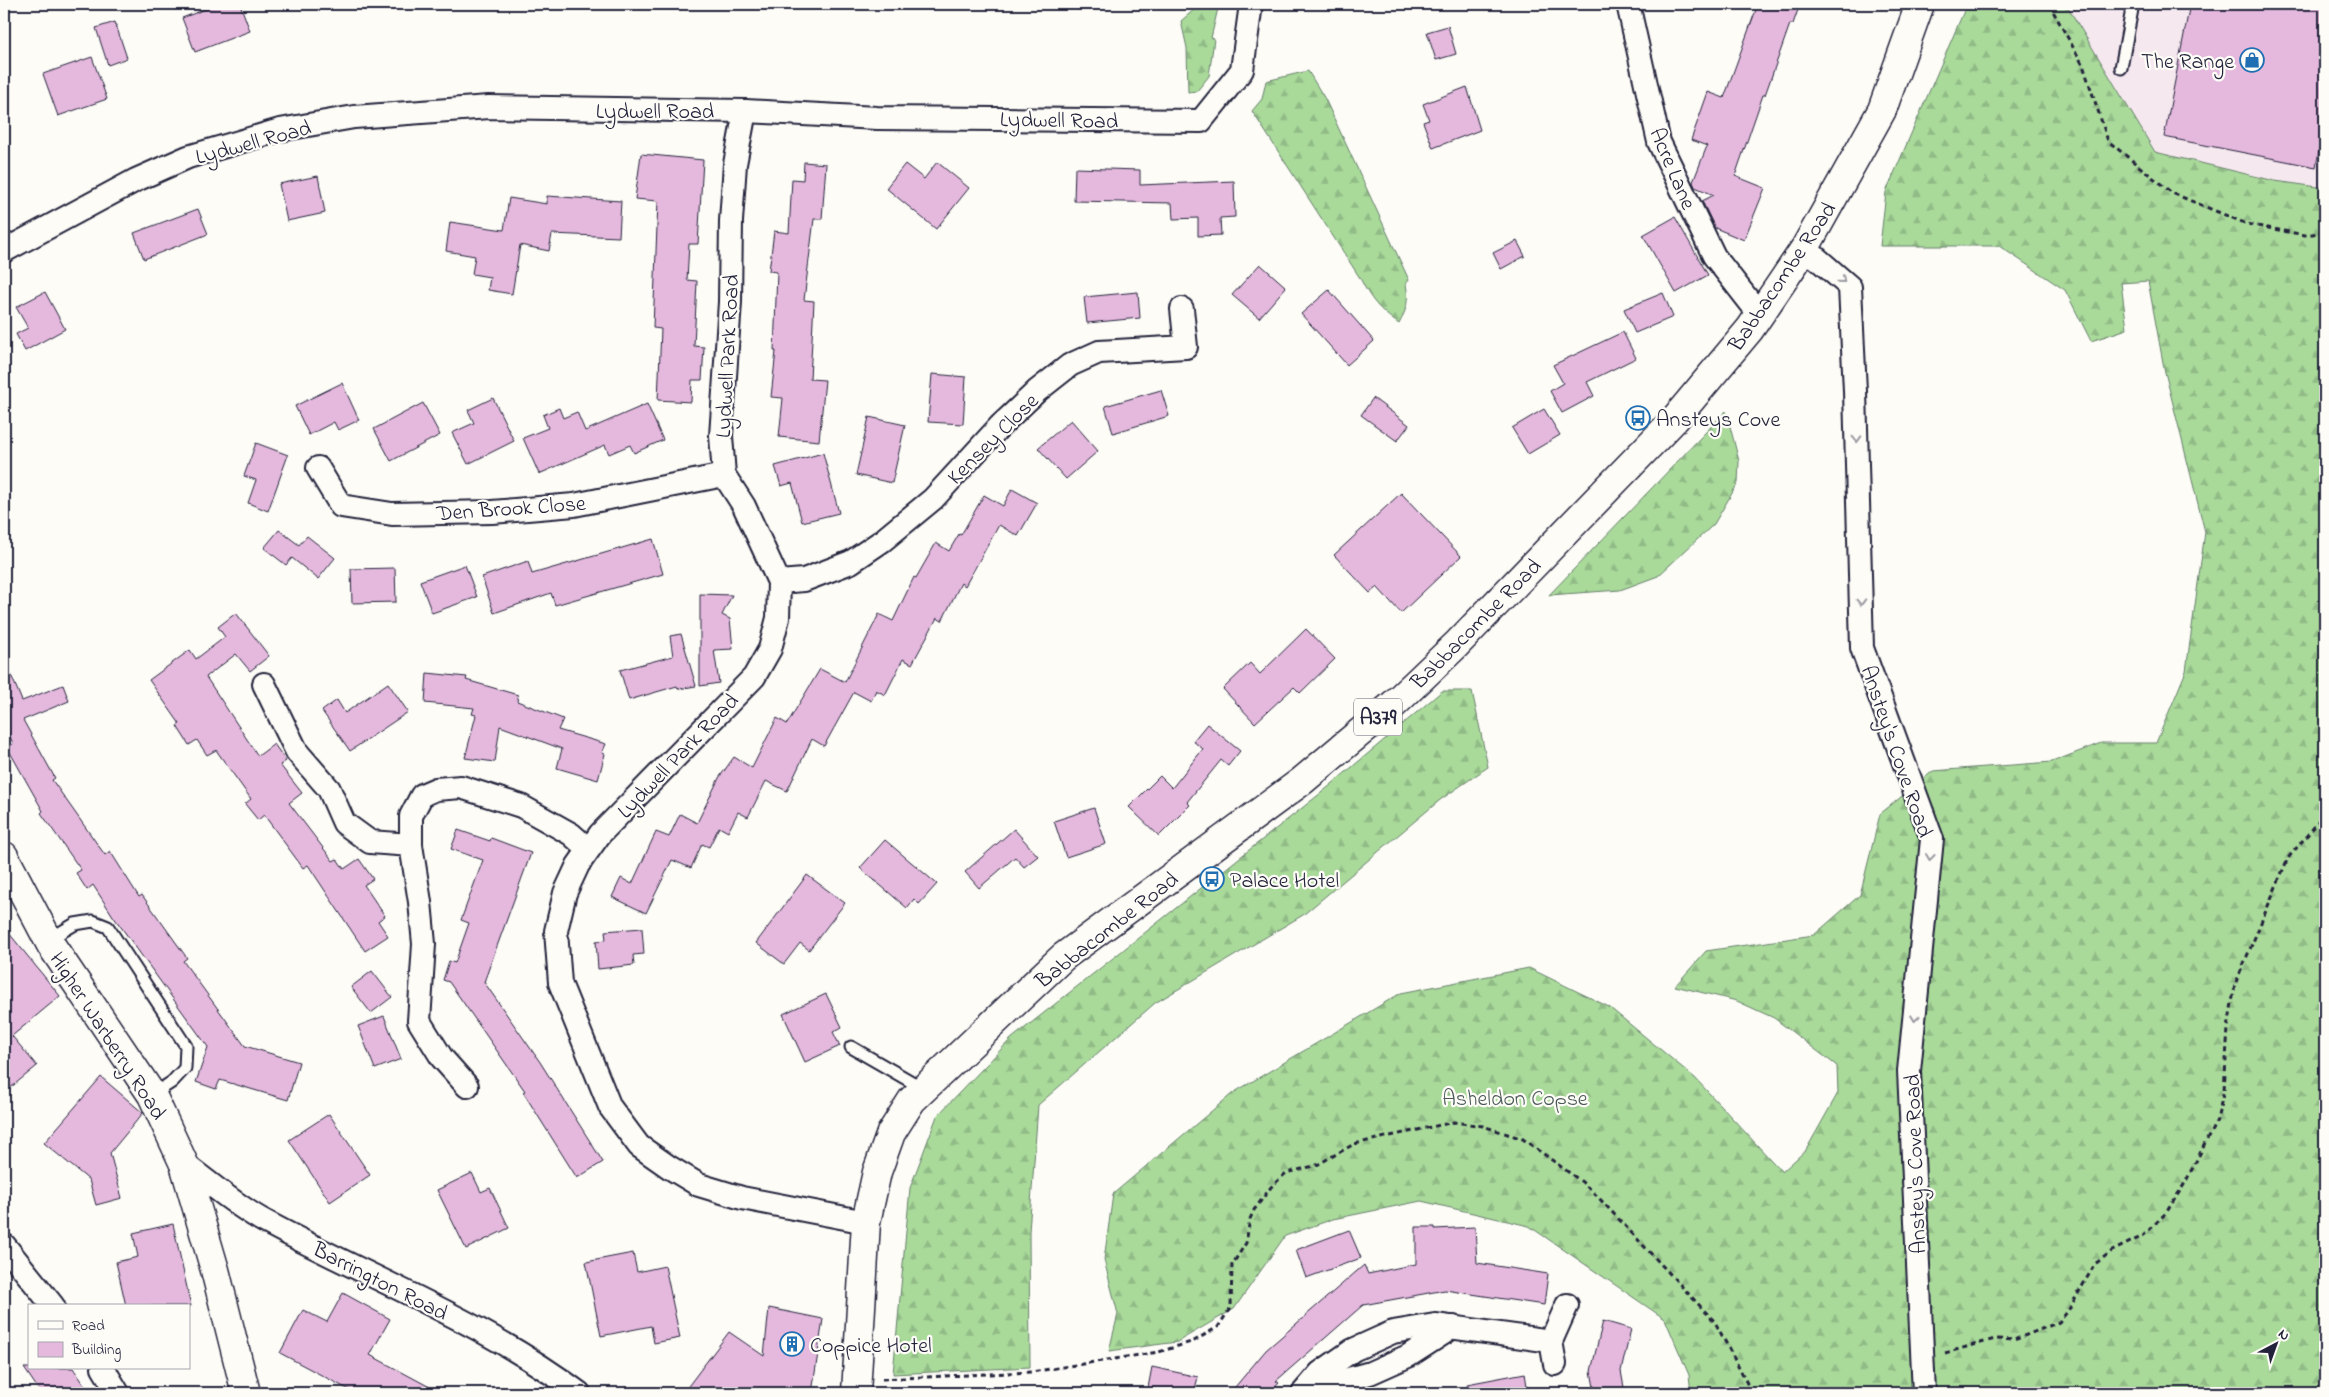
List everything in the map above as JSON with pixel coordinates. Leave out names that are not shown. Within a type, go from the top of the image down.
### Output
[{"type":"main road","name":"Babbacombe Road","points":[[856,1386],[866,1222],[878,1172],[891,1133],[912,1100],[1062,958],[1302,781],[1394,704],[1456,644],[1674,420],[1760,315],[1805,248],[1882,110],[1920,4]]},
{"type":"main road","name":"Higher Warberry Road","points":[[4,856],[48,940],[152,1095],[184,1164],[215,1270],[246,1393]]},
{"type":"street","name":"Lydwell Road","points":[[4,251],[136,180],[188,157],[280,130],[354,117],[489,107],[745,111],[877,118],[1201,121],[1242,70],[1251,4]]},
{"type":"street","name":"Acre Lane","points":[[1628,4],[1659,142],[1714,256],[1760,315]]},
{"type":"street","name":"Lydwell Park Road","points":[[745,111],[735,164],[731,221],[730,302],[722,436],[724,475],[744,506],[779,582],[778,618],[770,649],[754,677],[588,849],[578,864],[565,893],[556,931],[560,983],[610,1107],[639,1146],[669,1168],[699,1185],[742,1198],[866,1222]]},
{"type":"street","name":"Anstey's Cove Road","points":[[1805,248],[1850,287],[1855,391],[1862,648],[1932,839],[1910,1070],[1924,1393]]},
{"type":"street","name":"Kensey Close","points":[[779,582],[804,580],[852,562],[882,541],[933,498],[1000,426],[1070,365],[1099,352],[1186,347],[1182,309]]},
{"type":"street","name":"Den Brook Close","points":[[318,468],[340,506],[392,514],[492,512],[574,505],[724,475]]},
{"type":"street","points":[[264,684],[297,752],[329,789],[344,823],[370,842],[410,845]]},
{"type":"street","points":[[467,1086],[442,1058],[419,1021],[424,944],[420,902],[410,845],[411,816],[422,795],[436,789],[461,787],[520,806],[571,834],[588,849]]},
{"type":"street","name":"Barrington Road","points":[[184,1164],[262,1220],[436,1307],[540,1364],[579,1393]]},
{"type":"street","points":[[4,1245],[51,1304]]},
{"type":"street","points":[[1555,1364],[1551,1341],[1567,1305]]},
{"type":"street","points":[[1304,1392],[1320,1374],[1354,1350],[1393,1332],[1435,1326],[1551,1341]]},
{"type":"street","points":[[1304,1392],[1370,1373],[1408,1356],[1453,1328]]},
{"type":"street","points":[[1393,1332],[1408,1356]]},
{"type":"street","points":[[1354,1350],[1370,1373]]},
{"type":"street","points":[[104,1370],[118,1393]]},
{"type":"lane","points":[[2122,68],[2133,4]]},
{"type":"lane","points":[[48,940],[75,924],[93,921],[108,927],[186,1046],[185,1068],[172,1082],[152,1095]]},
{"type":"lane","points":[[851,1046],[924,1089]]},
{"type":"path","points":[[2049,4],[2083,65],[2108,141],[2172,193],[2247,224],[2305,235],[2325,232]]},
{"type":"path","points":[[1956,1350],[1994,1340],[2014,1340],[2059,1322],[2068,1311],[2096,1264],[2112,1251],[2143,1236],[2166,1213],[2185,1183],[2217,1120],[2224,1090],[2228,1028],[2238,978],[2288,858],[2325,814]]},
{"type":"path","points":[[856,1386],[1031,1372],[1159,1352],[1194,1341],[1218,1326],[1231,1307],[1232,1265],[1246,1243],[1250,1219],[1254,1210],[1278,1178],[1286,1173],[1317,1165],[1354,1144],[1454,1122],[1483,1126],[1523,1138],[1582,1182],[1715,1322],[1752,1393]]},
{"type":"shaded area","name":"The Range","points":[[2066,4],[2325,4],[2325,188],[2275,181],[2155,152]]},
{"type":"green space","points":[[1197,4],[1219,4],[1211,38],[1214,39],[1209,76],[1197,91],[1188,92],[1187,48],[1181,21],[1196,8]]},
{"type":"green space","name":"Asheldon Copse","points":[[1967,4],[2066,4],[2155,152],[2275,181],[2325,188],[2325,836],[2321,884],[2325,886],[2325,1393],[1691,1393],[1689,1375],[1665,1319],[1529,1226],[1421,1201],[1333,1219],[1285,1236],[1234,1309],[1177,1342],[1109,1351],[1118,1314],[1104,1260],[1113,1194],[1233,1093],[1401,993],[1529,968],[1609,1007],[1695,1078],[1782,1172],[1806,1150],[1838,1093],[1837,1066],[1774,1018],[1737,1001],[1675,986],[1706,951],[1814,935],[1860,895],[1880,814],[1933,771],[2052,762],[2101,743],[2156,743],[2186,671],[2205,532],[2164,368],[2148,281],[2121,283],[2127,329],[2091,341],[2065,290],[1999,246],[1880,246],[1886,192]]},
{"type":"green space","points":[[1308,71],[1325,99],[1409,280],[1406,284],[1407,304],[1399,324],[1380,309],[1372,298],[1252,111],[1262,99],[1266,81]]},
{"type":"green space","points":[[1726,411],[1739,461],[1738,483],[1714,524],[1658,576],[1620,590],[1549,595]]},
{"type":"green space","points":[[1442,691],[1472,691],[1488,767],[1440,800],[1303,915],[1155,1003],[1038,1105],[1029,1232],[1030,1367],[893,1374],[910,1188],[937,1116],[1011,1039],[1326,789]]},
{"type":"building","points":[[219,4],[240,4],[250,31],[195,52],[182,18]]},
{"type":"building","points":[[1758,4],[1800,4],[1793,24],[1790,24],[1765,95],[1763,95],[1735,176],[1765,188],[1744,240],[1715,228],[1702,201],[1714,195],[1695,187],[1693,182],[1707,146],[1691,140],[1708,92],[1724,98]]},
{"type":"building","name":"The Range","points":[[2190,4],[2325,4],[2325,116],[2316,167],[2164,137]]},
{"type":"building","points":[[115,22],[127,58],[108,65],[96,28]]},
{"type":"building","points":[[1448,26],[1456,54],[1436,60],[1427,32]]},
{"type":"building","points":[[92,57],[107,99],[58,116],[43,74]]},
{"type":"building","points":[[1467,87],[1480,130],[1433,148],[1423,122],[1429,120],[1423,104]]},
{"type":"building","points":[[641,154],[703,160],[698,244],[689,244],[687,280],[697,281],[694,346],[704,347],[702,380],[692,380],[691,402],[658,400],[661,329],[653,328],[658,201],[635,199]]},
{"type":"building","points":[[804,162],[826,164],[822,219],[814,219],[804,300],[814,301],[810,379],[825,380],[819,441],[779,437],[783,398],[771,397],[776,351],[774,351],[777,272],[769,271],[774,231],[789,233],[792,179],[803,180]]},
{"type":"building","points":[[937,162],[969,188],[936,229],[886,188],[905,164],[924,179]]},
{"type":"building","points":[[1075,168],[1140,170],[1140,185],[1234,181],[1235,217],[1220,218],[1221,235],[1198,236],[1198,218],[1173,219],[1172,203],[1074,201]]},
{"type":"building","points":[[318,176],[325,213],[287,221],[279,184]]},
{"type":"building","points":[[547,196],[621,201],[619,237],[552,234],[549,251],[520,245],[512,294],[488,290],[490,277],[472,274],[475,256],[446,251],[450,222],[504,230],[509,198],[547,204]]},
{"type":"building","points":[[198,209],[208,234],[144,259],[134,233]]},
{"type":"building","points":[[1675,217],[1708,275],[1676,293],[1643,235]]},
{"type":"building","points":[[1517,241],[1525,256],[1501,269],[1493,253]]},
{"type":"building","points":[[1260,264],[1286,287],[1259,318],[1232,295]]},
{"type":"building","points":[[1329,290],[1374,341],[1347,365],[1301,314]]},
{"type":"building","points":[[45,292],[65,329],[25,351],[16,334],[28,328],[16,307]]},
{"type":"building","points":[[1138,292],[1140,318],[1087,323],[1084,297]]},
{"type":"building","points":[[1663,293],[1673,317],[1635,333],[1624,309]]},
{"type":"building","points":[[1623,332],[1636,358],[1587,382],[1594,396],[1562,413],[1550,391],[1563,383],[1553,365]]},
{"type":"building","points":[[932,374],[966,377],[963,424],[928,422]]},
{"type":"building","points":[[342,383],[359,420],[338,430],[334,422],[309,435],[295,406]]},
{"type":"building","points":[[1161,390],[1169,416],[1113,433],[1105,406]]},
{"type":"building","points":[[493,398],[514,441],[468,464],[452,433],[474,423],[468,410]]},
{"type":"building","points":[[1373,398],[1409,425],[1397,441],[1361,415]]},
{"type":"building","points":[[423,403],[440,435],[391,461],[374,429]]},
{"type":"building","points":[[647,404],[663,440],[634,453],[630,445],[609,454],[605,445],[539,474],[523,438],[548,428],[543,415],[559,408],[563,418],[577,412],[585,431]]},
{"type":"building","points":[[1544,409],[1560,435],[1528,454],[1512,428]]},
{"type":"building","points":[[869,417],[905,425],[892,483],[856,475]]},
{"type":"building","points":[[1071,420],[1098,451],[1066,479],[1038,448]]},
{"type":"building","points":[[256,443],[288,455],[268,511],[248,503],[256,480],[244,476]]},
{"type":"building","points":[[823,453],[839,513],[802,522],[792,483],[781,486],[775,466]]},
{"type":"building","points":[[1012,489],[1037,503],[1018,536],[999,525],[965,586],[961,583],[942,621],[937,618],[912,664],[903,659],[885,695],[876,690],[871,701],[854,692],[824,746],[812,739],[787,791],[766,781],[748,817],[738,812],[728,832],[719,827],[709,847],[702,844],[691,868],[672,860],[646,913],[612,897],[621,878],[632,884],[656,832],[669,837],[680,814],[697,823],[719,778],[734,757],[752,768],[777,718],[787,724],[820,669],[845,682],[879,614],[893,621],[914,577],[916,578],[936,543],[949,551],[959,534],[961,535],[984,495],[1003,506]]},
{"type":"building","points":[[1401,493],[1461,556],[1401,613],[1377,587],[1370,593],[1334,555]]},
{"type":"building","points":[[279,530],[299,545],[307,536],[335,558],[318,579],[292,558],[286,565],[264,548]]},
{"type":"building","points":[[653,539],[663,574],[555,605],[551,593],[494,613],[482,577],[528,561],[532,574]]},
{"type":"building","points":[[465,565],[477,597],[432,613],[420,581]]},
{"type":"building","points":[[395,568],[396,602],[352,603],[351,569]]},
{"type":"building","points":[[700,594],[732,595],[722,615],[730,619],[733,649],[714,650],[719,683],[700,686]]},
{"type":"building","points":[[236,613],[269,656],[250,671],[236,654],[206,677],[258,756],[274,744],[286,761],[280,765],[302,793],[289,803],[333,861],[337,859],[344,869],[359,859],[373,879],[364,885],[385,916],[378,921],[388,936],[365,951],[308,865],[303,868],[264,815],[258,820],[245,804],[251,799],[216,750],[207,755],[197,740],[189,745],[177,726],[180,724],[149,680],[190,650],[196,659],[225,637],[218,627]]},
{"type":"building","points":[[1306,629],[1335,659],[1300,693],[1294,687],[1255,723],[1223,689],[1250,663],[1260,674]]},
{"type":"building","points":[[681,634],[696,686],[678,689],[677,686],[629,700],[620,670],[673,656],[670,636]]},
{"type":"building","points":[[4,658],[22,701],[63,685],[69,701],[23,720],[55,778],[52,780],[105,855],[110,851],[139,897],[142,895],[187,958],[183,961],[245,1046],[299,1062],[288,1100],[220,1080],[216,1089],[196,1082],[208,1047],[113,916],[93,885],[87,890],[76,873],[81,870],[41,813],[43,811],[7,747],[13,744],[6,726],[4,727]]},
{"type":"building","points":[[427,673],[467,677],[466,680],[518,695],[517,701],[563,719],[558,730],[606,744],[602,753],[605,754],[598,780],[557,768],[562,749],[500,726],[495,762],[465,758],[476,715],[472,714],[474,708],[425,703]]},
{"type":"building","points":[[388,683],[408,712],[350,751],[322,711],[337,700],[345,713]]},
{"type":"building","points":[[1207,724],[1240,751],[1228,766],[1221,760],[1187,802],[1190,805],[1159,836],[1129,807],[1160,776],[1172,788],[1203,749],[1193,741]]},
{"type":"building","points":[[1094,808],[1106,844],[1066,857],[1054,821]]},
{"type":"building","points":[[1014,829],[1038,856],[1024,867],[1015,857],[979,888],[965,872]]},
{"type":"building","points":[[458,830],[490,841],[491,838],[531,853],[484,982],[540,1062],[603,1162],[577,1178],[523,1092],[525,1091],[449,982],[443,980],[449,961],[455,963],[469,923],[461,920],[483,860],[451,849]]},
{"type":"building","points":[[885,840],[937,884],[919,904],[914,899],[907,908],[860,868]]},
{"type":"building","points":[[807,875],[845,903],[809,950],[800,943],[784,964],[756,943]]},
{"type":"building","points":[[4,927],[60,996],[12,1036],[37,1066],[4,1093]]},
{"type":"building","points":[[642,928],[644,954],[633,955],[634,965],[598,969],[596,941],[606,940],[605,931]]},
{"type":"building","points":[[372,971],[392,997],[371,1013],[351,987]]},
{"type":"building","points":[[826,994],[842,1027],[833,1032],[840,1046],[805,1062],[783,1014]]},
{"type":"building","points":[[384,1016],[401,1059],[375,1069],[358,1026]]},
{"type":"building","points":[[101,1077],[143,1113],[110,1153],[122,1198],[96,1205],[89,1180],[44,1143]]},
{"type":"building","points":[[329,1114],[370,1175],[330,1202],[289,1140]]},
{"type":"building","points":[[472,1173],[481,1192],[490,1188],[509,1228],[466,1249],[437,1190]]},
{"type":"building","points":[[173,1224],[191,1306],[190,1304],[126,1304],[116,1262],[138,1257],[133,1233]]},
{"type":"building","points":[[1416,1227],[1435,1227],[1435,1229],[1475,1227],[1477,1263],[1548,1274],[1544,1305],[1445,1290],[1363,1305],[1276,1381],[1279,1383],[1270,1393],[1230,1393],[1266,1350],[1364,1265],[1368,1274],[1416,1264]]},
{"type":"building","points":[[1349,1230],[1361,1258],[1306,1278],[1296,1250]]},
{"type":"building","points":[[633,1253],[637,1272],[665,1266],[680,1338],[654,1343],[651,1326],[601,1336],[586,1262]]},
{"type":"building","points":[[343,1293],[390,1319],[370,1355],[441,1393],[355,1393],[280,1353],[303,1310],[327,1322]]},
{"type":"building","name":"Coppice Hotel","points":[[769,1308],[823,1319],[812,1393],[683,1393],[729,1332],[764,1356]]},
{"type":"building","points":[[1603,1321],[1631,1329],[1621,1371],[1625,1393],[1595,1393],[1591,1371]]},
{"type":"building","points":[[1152,1367],[1198,1377],[1194,1393],[1147,1393]]},
{"type":"building","points":[[24,1368],[28,1368],[28,1370],[74,1370],[90,1393],[41,1393]]},
{"type":"building","points":[[1525,1373],[1528,1393],[1468,1393],[1467,1384]]},
{"type":"place","name":"The Range","points":[[2252,60]]},
{"type":"place","name":"Ansteys Cove","points":[[1638,418]]},
{"type":"place","name":"Palace Hotel","points":[[1212,879]]},
{"type":"place","name":"Coppice Hotel","points":[[792,1344]]}]
